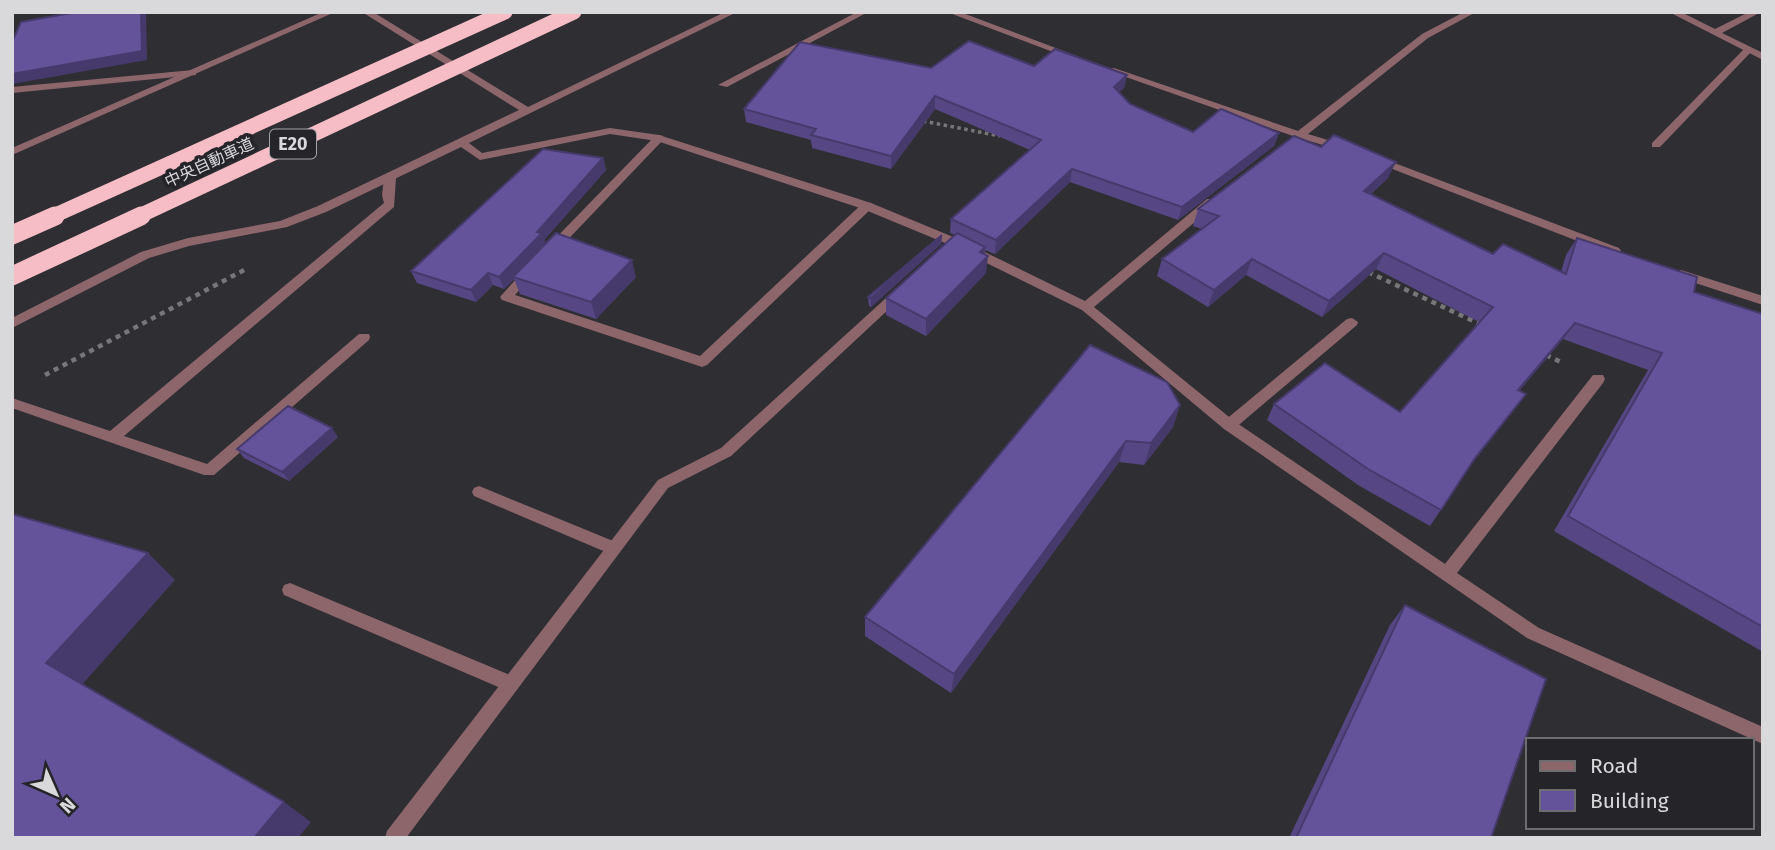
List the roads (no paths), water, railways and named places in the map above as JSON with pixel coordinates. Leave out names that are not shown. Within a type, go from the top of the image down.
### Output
[{"type":"highway","name":"中央自動車道","points":[[12,235],[505,12]]},
{"type":"highway","name":"中央自動車道","points":[[12,276],[574,12]]},
{"type":"street","points":[[12,152],[193,73],[310,15],[331,12]]},
{"type":"street","points":[[366,12],[526,110]]},
{"type":"street","points":[[12,324],[145,256],[188,242],[283,224],[390,178],[733,12]]},
{"type":"street","points":[[723,85],[864,12]]},
{"type":"street","points":[[951,12],[1078,58]]},
{"type":"street","points":[[1291,142],[1425,36],[1472,12]]},
{"type":"street","points":[[1673,12],[1763,57]]},
{"type":"street","points":[[1714,33],[1757,12]]},
{"type":"street","points":[[59,16],[73,13]]},
{"type":"street","points":[[1656,145],[1748,51]]},
{"type":"street","points":[[1103,67],[1268,125],[1302,133],[1355,152]]},
{"type":"street","points":[[12,90],[193,73]]},
{"type":"street","points":[[462,142],[480,157],[610,131],[659,138],[867,206],[949,247],[1086,307],[1229,425],[1533,633],[1763,736]]},
{"type":"street","points":[[544,257],[659,138]]},
{"type":"street","points":[[1368,156],[1630,257]]},
{"type":"street","points":[[112,438],[390,204],[390,178]]},
{"type":"street","points":[[1086,307],[1224,191]]},
{"type":"street","points":[[535,267],[506,297],[702,362],[867,206]]},
{"type":"street","points":[[1670,270],[1763,301]]},
{"type":"street","points":[[394,838],[509,683],[663,484],[726,452],[915,278]]},
{"type":"street","points":[[1229,425],[1352,322]]},
{"type":"street","points":[[12,403],[209,471],[363,337]]},
{"type":"street","points":[[1447,574],[1598,379]]},
{"type":"street","points":[[479,492],[613,548]]},
{"type":"street","points":[[290,590],[509,683]]}]
